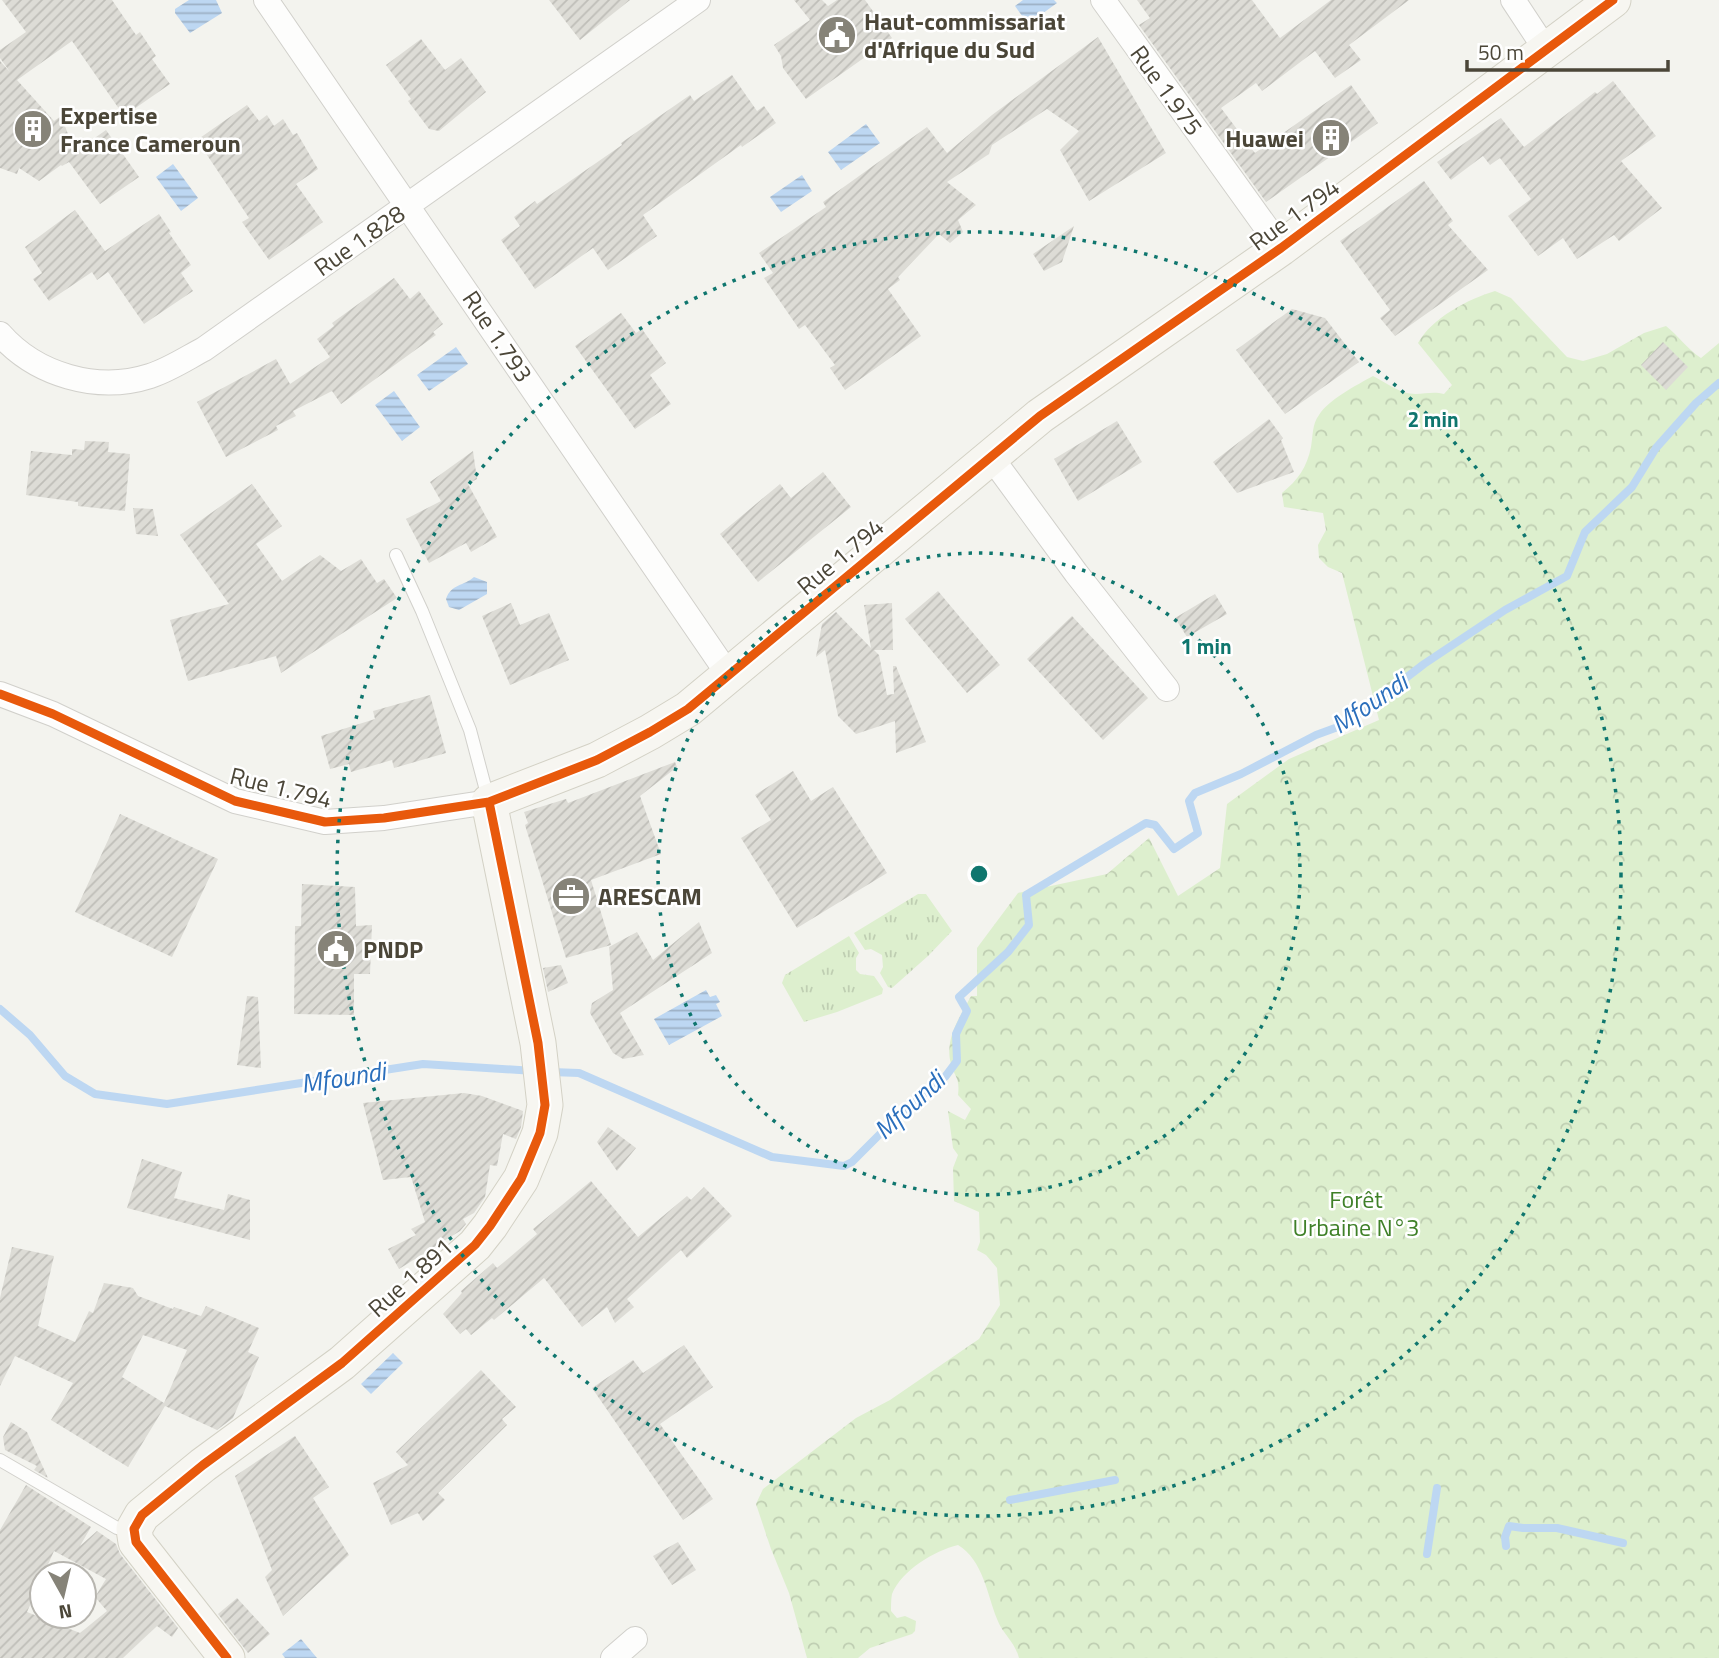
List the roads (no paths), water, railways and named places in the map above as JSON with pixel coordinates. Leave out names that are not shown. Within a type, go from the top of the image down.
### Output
[{"type":"street","name":"Rue 1.793","points":[[266,0],[728,674]]},
{"type":"street","name":"Rue 1.828","points":[[0,334],[10,346],[37,365],[64,376],[122,382],[150,376],[204,349],[698,0]]},
{"type":"street","name":"Rue 1.975","points":[[1102,0],[1281,248]]},
{"type":"street","points":[[1513,0],[1546,50]]},
{"type":"street","name":"Rue 1.794","points":[[0,694],[53,714],[235,800],[325,822],[384,818],[489,802],[597,760],[688,709],[1040,416],[1281,248],[1613,0]]},
{"type":"street","points":[[991,457],[1076,573],[1167,689]]},
{"type":"street","name":"Rue 1.891","points":[[134,1529],[142,1516],[203,1465],[342,1363],[475,1245],[521,1179],[540,1133],[545,1105],[538,1043],[489,802]]},
{"type":"street","points":[[134,1529],[136,1542],[227,1658]]},
{"type":"street","points":[[613,1658],[635,1639]]},
{"type":"lane","points":[[396,555],[422,611],[470,730],[489,802]]},
{"type":"lane","points":[[0,1460],[117,1528],[134,1529]]},
{"type":"water","points":[[189,0],[216,0],[222,13],[190,33],[175,13],[175,9]]},
{"type":"water","points":[[1023,0],[1054,0],[1057,3],[1028,24],[1015,6]]},
{"type":"water","points":[[866,124],[880,143],[841,170],[828,152]]},
{"type":"water","points":[[173,164],[198,198],[181,211],[156,177]]},
{"type":"water","points":[[802,175],[812,191],[781,212],[770,197]]},
{"type":"water","points":[[456,347],[468,364],[429,391],[417,375]]},
{"type":"water","points":[[394,391],[420,427],[402,441],[375,405]]},
{"type":"water","points":[[474,577],[487,582],[487,594],[459,610],[449,607],[446,599],[451,590]]},
{"type":"water","points":[[706,990],[710,997],[716,995],[720,1002],[716,1004],[722,1016],[669,1045],[654,1019]]},
{"type":"water","points":[[393,1353],[403,1363],[371,1394],[361,1384]]},
{"type":"water","points":[[301,1639],[317,1658],[285,1658],[282,1654]]},
{"type":"waterway","name":"Mfoundi","points":[[551,1072],[579,1073],[772,1157],[844,1166],[852,1162],[900,1114],[945,1077],[957,1061],[956,1034],[967,1011],[959,997],[1008,952],[1029,925],[1026,895],[1146,823],[1155,825],[1174,849],[1198,833],[1189,801],[1195,793],[1241,774],[1316,735],[1346,724],[1424,664],[1505,610],[1567,576],[1585,532],[1632,487],[1656,448],[1696,403],[1719,383]]},
{"type":"waterway","name":"Mfoundi","points":[[0,1009],[30,1035],[65,1076],[95,1094],[167,1104],[423,1064],[534,1071]]},
{"type":"waterway","points":[[1010,1500],[1115,1480]]},
{"type":"waterway","points":[[1427,1554],[1437,1488]]},
{"type":"waterway","points":[[1506,1546],[1505,1537],[1509,1526],[1557,1528],[1623,1543]]},
{"type":"place","name":"Haut-commissariat d'Afrique du Sud","points":[[837,35]]},
{"type":"place","name":"Expertise France Cameroun","points":[[33,129]]},
{"type":"place","name":"Huawei","points":[[1331,138]]},
{"type":"place","name":"ARESCAM","points":[[571,896]]},
{"type":"place","name":"PNDP","points":[[336,949]]},
{"type":"park label","name":"Forêt Urbaine N°3","points":[[1356,1213]]}]
